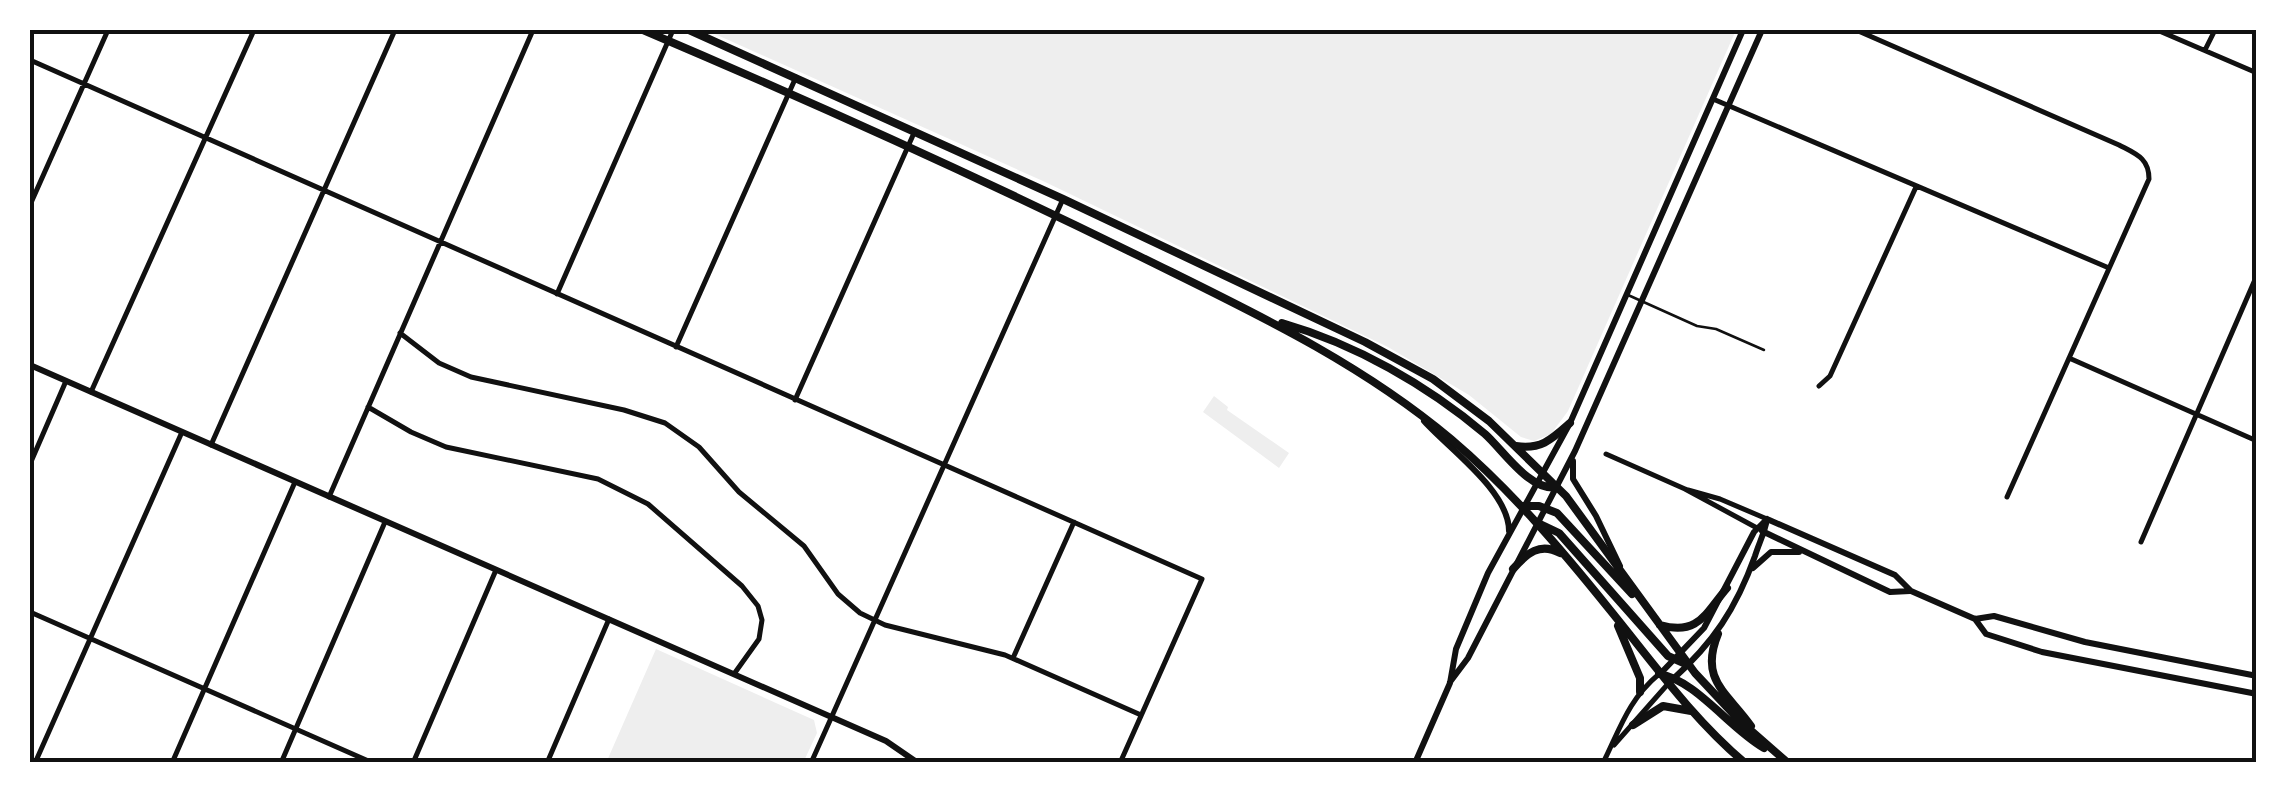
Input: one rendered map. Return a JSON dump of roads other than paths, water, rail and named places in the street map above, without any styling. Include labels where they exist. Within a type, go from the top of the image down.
[{"type":"main road","points":[[643,30],[1056,215],[1328,351],[1413,408],[1478,462],[1538,523],[1659,674],[1744,736],[1778,755]]},
{"type":"main road","points":[[690,30],[1063,198],[1401,360],[1471,406],[1578,510],[1660,625],[1678,658]]},
{"type":"main road","points":[[1268,318],[1324,337],[1436,397],[1484,434],[1536,483],[1556,487]]},
{"type":"main road","points":[[1516,446],[1542,445],[1570,422]]},
{"type":"main road","points":[[1523,506],[1546,508],[1559,516],[1643,603]]},
{"type":"main road","points":[[1538,523],[1557,531],[1665,654],[1688,665],[1759,739],[1788,763]]},
{"type":"main road","points":[[1514,568],[1540,548],[1550,548],[1566,557]]},
{"type":"main road","points":[[1660,625],[1683,630],[1692,626],[1727,588]]},
{"type":"main road","points":[[1612,612],[1640,678],[1640,692]]},
{"type":"main road","points":[[1718,634],[1711,658],[1713,677],[1759,739]]},
{"type":"main road","points":[[1671,681],[1692,712],[1745,763]]},
{"type":"main road","points":[[1632,725],[1663,706],[1692,712]]},
{"type":"street","points":[[30,205],[108,30]]},
{"type":"street","points":[[91,392],[254,30]]},
{"type":"street","points":[[211,445],[395,30]]},
{"type":"street","points":[[328,496],[532,30]]},
{"type":"street","points":[[557,294],[673,30]]},
{"type":"street","points":[[1450,683],[1456,648],[1508,535],[1570,422],[1743,30]]},
{"type":"street","points":[[1415,763],[1450,683],[1468,658],[1576,452],[1762,30]]},
{"type":"street","points":[[1856,30],[2142,157],[2148,164],[2149,180],[2007,496]]},
{"type":"street","points":[[2158,30],[2257,74]]},
{"type":"street","points":[[2205,50],[2214,30]]},
{"type":"street","points":[[30,60],[1202,579],[1120,763]]},
{"type":"street","points":[[676,347],[796,76]]},
{"type":"street","points":[[1713,99],[2110,268]]},
{"type":"street","points":[[795,400],[916,130]]},
{"type":"street","points":[[1819,386],[1830,376],[1916,187]]},
{"type":"street","points":[[811,763],[1063,198]]},
{"type":"street","points":[[2141,542],[2257,275]]},
{"type":"street","points":[[400,332],[439,363],[470,378],[624,410],[665,423],[698,447],[738,492],[790,534],[848,603],[875,622],[1013,658],[1141,715]]},
{"type":"street","points":[[2069,358],[2257,442]]},
{"type":"street","points":[[30,365],[886,741],[918,763]]},
{"type":"street","points":[[30,464],[66,381]]},
{"type":"street","points":[[368,407],[446,447],[598,479],[648,504],[742,586],[760,608],[759,639],[734,675]]},
{"type":"street","points":[[1413,408],[1491,489],[1507,514],[1508,535]]},
{"type":"street","points":[[35,763],[182,432]]},
{"type":"street","points":[[1576,452],[1573,479],[1596,516],[1624,577]]},
{"type":"street","points":[[1606,454],[1686,489],[1803,553],[1890,592],[1912,591]]},
{"type":"street","points":[[172,763],[296,482]]},
{"type":"street","points":[[1686,489],[1720,498],[1896,575],[1912,591],[1975,619],[1986,634],[2042,652],[2257,694]]},
{"type":"street","points":[[1603,763],[1618,726],[1640,692],[1704,628],[1766,518]]},
{"type":"street","points":[[281,763],[386,522]]},
{"type":"street","points":[[1013,658],[1074,522]]},
{"type":"street","points":[[1612,746],[1718,634],[1750,573],[1760,530]]},
{"type":"street","points":[[1750,573],[1771,552],[1803,553]]},
{"type":"street","points":[[413,763],[496,570]]},
{"type":"street","points":[[30,612],[373,763]]},
{"type":"street","points":[[1975,619],[1994,616],[2084,642],[2257,676]]},
{"type":"street","points":[[547,763],[609,619]]},
{"type":"lane","points":[[1626,294],[1764,350]]}]
